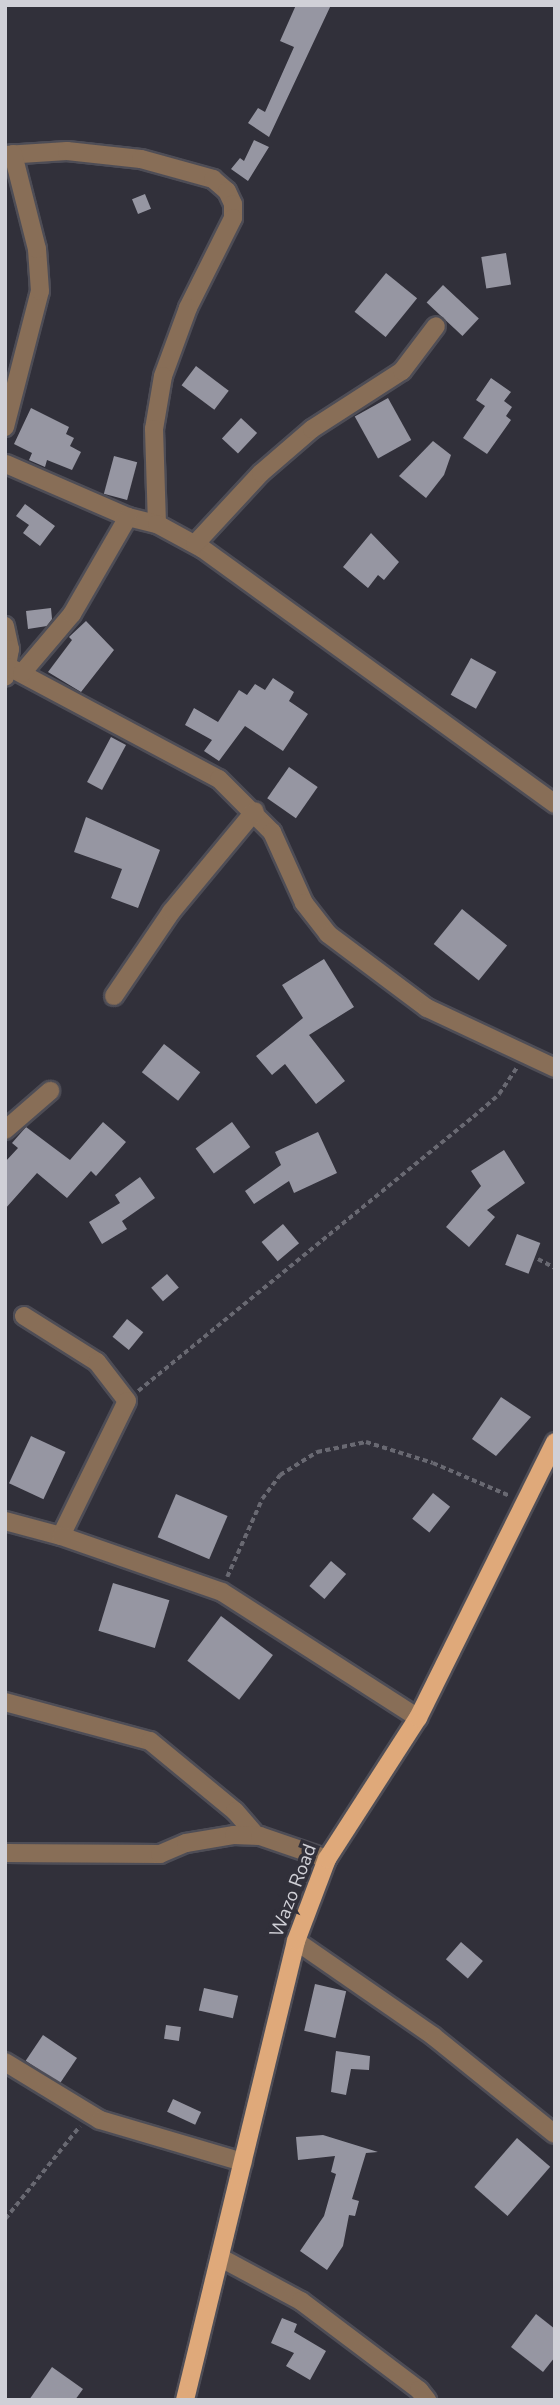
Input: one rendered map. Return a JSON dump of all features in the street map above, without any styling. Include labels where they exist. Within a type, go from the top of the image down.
[{"type":"main road","name":"Wazo Road","points":[[185,2400],[296,1941],[327,1859],[418,1718],[555,1442]]},
{"type":"street","points":[[5,427],[40,290],[37,248],[9,154],[67,151],[141,159],[213,179],[227,191],[233,204],[233,218],[188,308],[163,376],[154,429],[158,524]]},
{"type":"street","points":[[195,544],[261,473],[312,429],[402,371],[436,326]]},
{"type":"street","points":[[5,456],[6,465],[128,517],[158,524],[195,544],[295,612],[373,675],[555,804]]},
{"type":"street","points":[[12,672],[72,614],[128,517]]},
{"type":"street","points":[[5,626],[12,672]]},
{"type":"street","points":[[12,672],[196,764],[256,811],[272,832],[304,903],[328,934],[427,1008],[524,1057],[555,1068]]},
{"type":"street","points":[[114,996],[171,912],[256,811]]},
{"type":"street","points":[[5,1130],[50,1091]]},
{"type":"street","points":[[24,1316],[97,1362],[127,1401],[61,1536]]},
{"type":"street","points":[[5,1521],[61,1536],[222,1592],[418,1718]]},
{"type":"street","points":[[5,1702],[150,1741],[235,1811],[256,1835]]},
{"type":"street","points":[[5,1853],[160,1854],[215,1835],[256,1835],[327,1859]]},
{"type":"street","points":[[296,1941],[433,2036],[555,2134]]},
{"type":"street","points":[[5,2062],[92,2115],[243,2162]]},
{"type":"street","points":[[221,2258],[300,2301],[419,2389],[426,2400]]},
{"type":"path","points":[[127,1401],[482,1109],[499,1094],[524,1057]]},
{"type":"path","points":[[538,1259],[555,1268]]},
{"type":"path","points":[[222,1592],[262,1499],[280,1475],[317,1452],[366,1442],[433,1463],[525,1502]]},
{"type":"path","points":[[5,2219],[60,2146],[92,2115]]},
{"type":"building","points":[[296,5],[331,5],[269,137],[248,123],[258,108],[265,112],[294,47],[280,41]]},
{"type":"building","points":[[254,140],[269,147],[248,181],[231,169],[240,158],[244,161]]},
{"type":"building","points":[[145,194],[151,209],[138,214],[132,199]]},
{"type":"building","points":[[506,253],[511,285],[486,289],[481,257]]},
{"type":"building","points":[[386,273],[417,298],[386,337],[355,312]]},
{"type":"building","points":[[443,285],[479,318],[462,336],[427,303]]},
{"type":"building","points":[[196,366],[229,391],[214,410],[182,385]]},
{"type":"building","points":[[491,378],[511,392],[504,401],[512,407],[506,416],[511,420],[487,454],[463,438],[485,406],[476,400]]},
{"type":"building","points":[[388,398],[411,440],[378,458],[355,416]]},
{"type":"building","points":[[31,408],[69,427],[66,434],[74,438],[70,446],[81,452],[72,470],[47,460],[45,467],[29,460],[32,453],[14,444]]},
{"type":"building","points":[[241,418],[257,433],[238,453],[222,438]]},
{"type":"building","points":[[433,441],[451,455],[444,475],[426,498],[399,476]]},
{"type":"building","points":[[114,456],[137,462],[127,500],[104,494]]},
{"type":"building","points":[[25,504],[55,526],[40,546],[23,533],[29,525],[16,516]]},
{"type":"building","points":[[371,533],[399,562],[384,580],[378,575],[368,588],[343,567]]},
{"type":"building","points":[[51,608],[52,619],[47,626],[28,629],[26,611]]},
{"type":"building","points":[[86,621],[114,650],[81,692],[48,672],[72,640],[69,637]]},
{"type":"building","points":[[471,658],[496,672],[476,709],[451,695]]},
{"type":"building","points":[[273,678],[294,692],[289,701],[308,714],[283,751],[245,726],[219,761],[204,751],[212,740],[185,725],[194,708],[218,722],[239,690],[247,695],[255,684],[265,690]]},
{"type":"building","points":[[111,737],[126,745],[102,790],[87,782]]},
{"type":"building","points":[[289,767],[318,787],[296,818],[267,798]]},
{"type":"building","points":[[86,817],[160,850],[138,908],[111,898],[122,869],[74,852]]},
{"type":"building","points":[[462,909],[507,946],[479,980],[434,944]]},
{"type":"building","points":[[324,959],[354,1007],[309,1035],[345,1081],[316,1104],[285,1064],[272,1075],[256,1056],[303,1018],[282,985]]},
{"type":"building","points":[[164,1044],[200,1072],[178,1101],[142,1072]]},
{"type":"building","points":[[103,1122],[126,1142],[96,1176],[91,1171],[67,1198],[37,1173],[5,1209],[5,1162],[18,1148],[12,1143],[26,1127],[70,1160]]},
{"type":"building","points":[[232,1122],[250,1147],[214,1174],[196,1148]]},
{"type":"building","points":[[318,1132],[337,1173],[294,1193],[289,1181],[254,1204],[245,1191],[281,1165],[275,1152]]},
{"type":"building","points":[[504,1150],[525,1183],[487,1210],[495,1217],[469,1247],[446,1227],[481,1186],[471,1171]]},
{"type":"building","points":[[140,1177],[155,1198],[122,1221],[127,1229],[102,1244],[89,1222],[120,1203],[115,1195]]},
{"type":"building","points":[[283,1224],[299,1243],[278,1261],[262,1242]]},
{"type":"building","points":[[517,1234],[540,1243],[529,1274],[505,1265]]},
{"type":"building","points":[[167,1274],[179,1288],[163,1301],[151,1288]]},
{"type":"building","points":[[127,1319],[143,1332],[129,1350],[113,1337]]},
{"type":"building","points":[[501,1397],[531,1417],[496,1456],[472,1439]]},
{"type":"building","points":[[31,1436],[65,1452],[43,1499],[9,1483]]},
{"type":"building","points":[[433,1493],[450,1507],[429,1532],[412,1519]]},
{"type":"building","points":[[176,1494],[228,1516],[209,1559],[158,1537]]},
{"type":"building","points":[[331,1561],[346,1574],[324,1599],[309,1586]]},
{"type":"building","points":[[113,1583],[169,1600],[155,1648],[98,1631]]},
{"type":"building","points":[[221,1616],[273,1655],[239,1700],[187,1661]]},
{"type":"building","points":[[461,1942],[483,1961],[468,1978],[446,1959]]},
{"type":"building","points":[[315,1984],[346,1991],[335,2038],[304,2031]]},
{"type":"building","points":[[204,1988],[238,1996],[233,2018],[199,2010]]},
{"type":"building","points":[[166,2025],[181,2027],[179,2041],[164,2039]]},
{"type":"building","points":[[43,2035],[77,2058],[60,2084],[26,2061]]},
{"type":"building","points":[[336,2051],[370,2056],[369,2070],[351,2069],[346,2095],[331,2092]]},
{"type":"building","points":[[173,2099],[201,2112],[195,2125],[167,2112]]},
{"type":"building","points":[[323,2135],[378,2152],[366,2153],[352,2199],[359,2201],[355,2216],[349,2215],[343,2246],[327,2270],[300,2251],[324,2216],[336,2174],[331,2172],[335,2156],[298,2160],[296,2137]]},
{"type":"building","points":[[517,2138],[550,2167],[508,2216],[474,2187]]},
{"type":"building","points":[[536,2314],[555,2329],[555,2357],[543,2372],[511,2347]]},
{"type":"building","points":[[282,2318],[297,2324],[294,2332],[326,2351],[310,2380],[286,2366],[294,2353],[271,2343]]},
{"type":"building","points":[[52,2367],[83,2389],[75,2400],[29,2400]]}]
